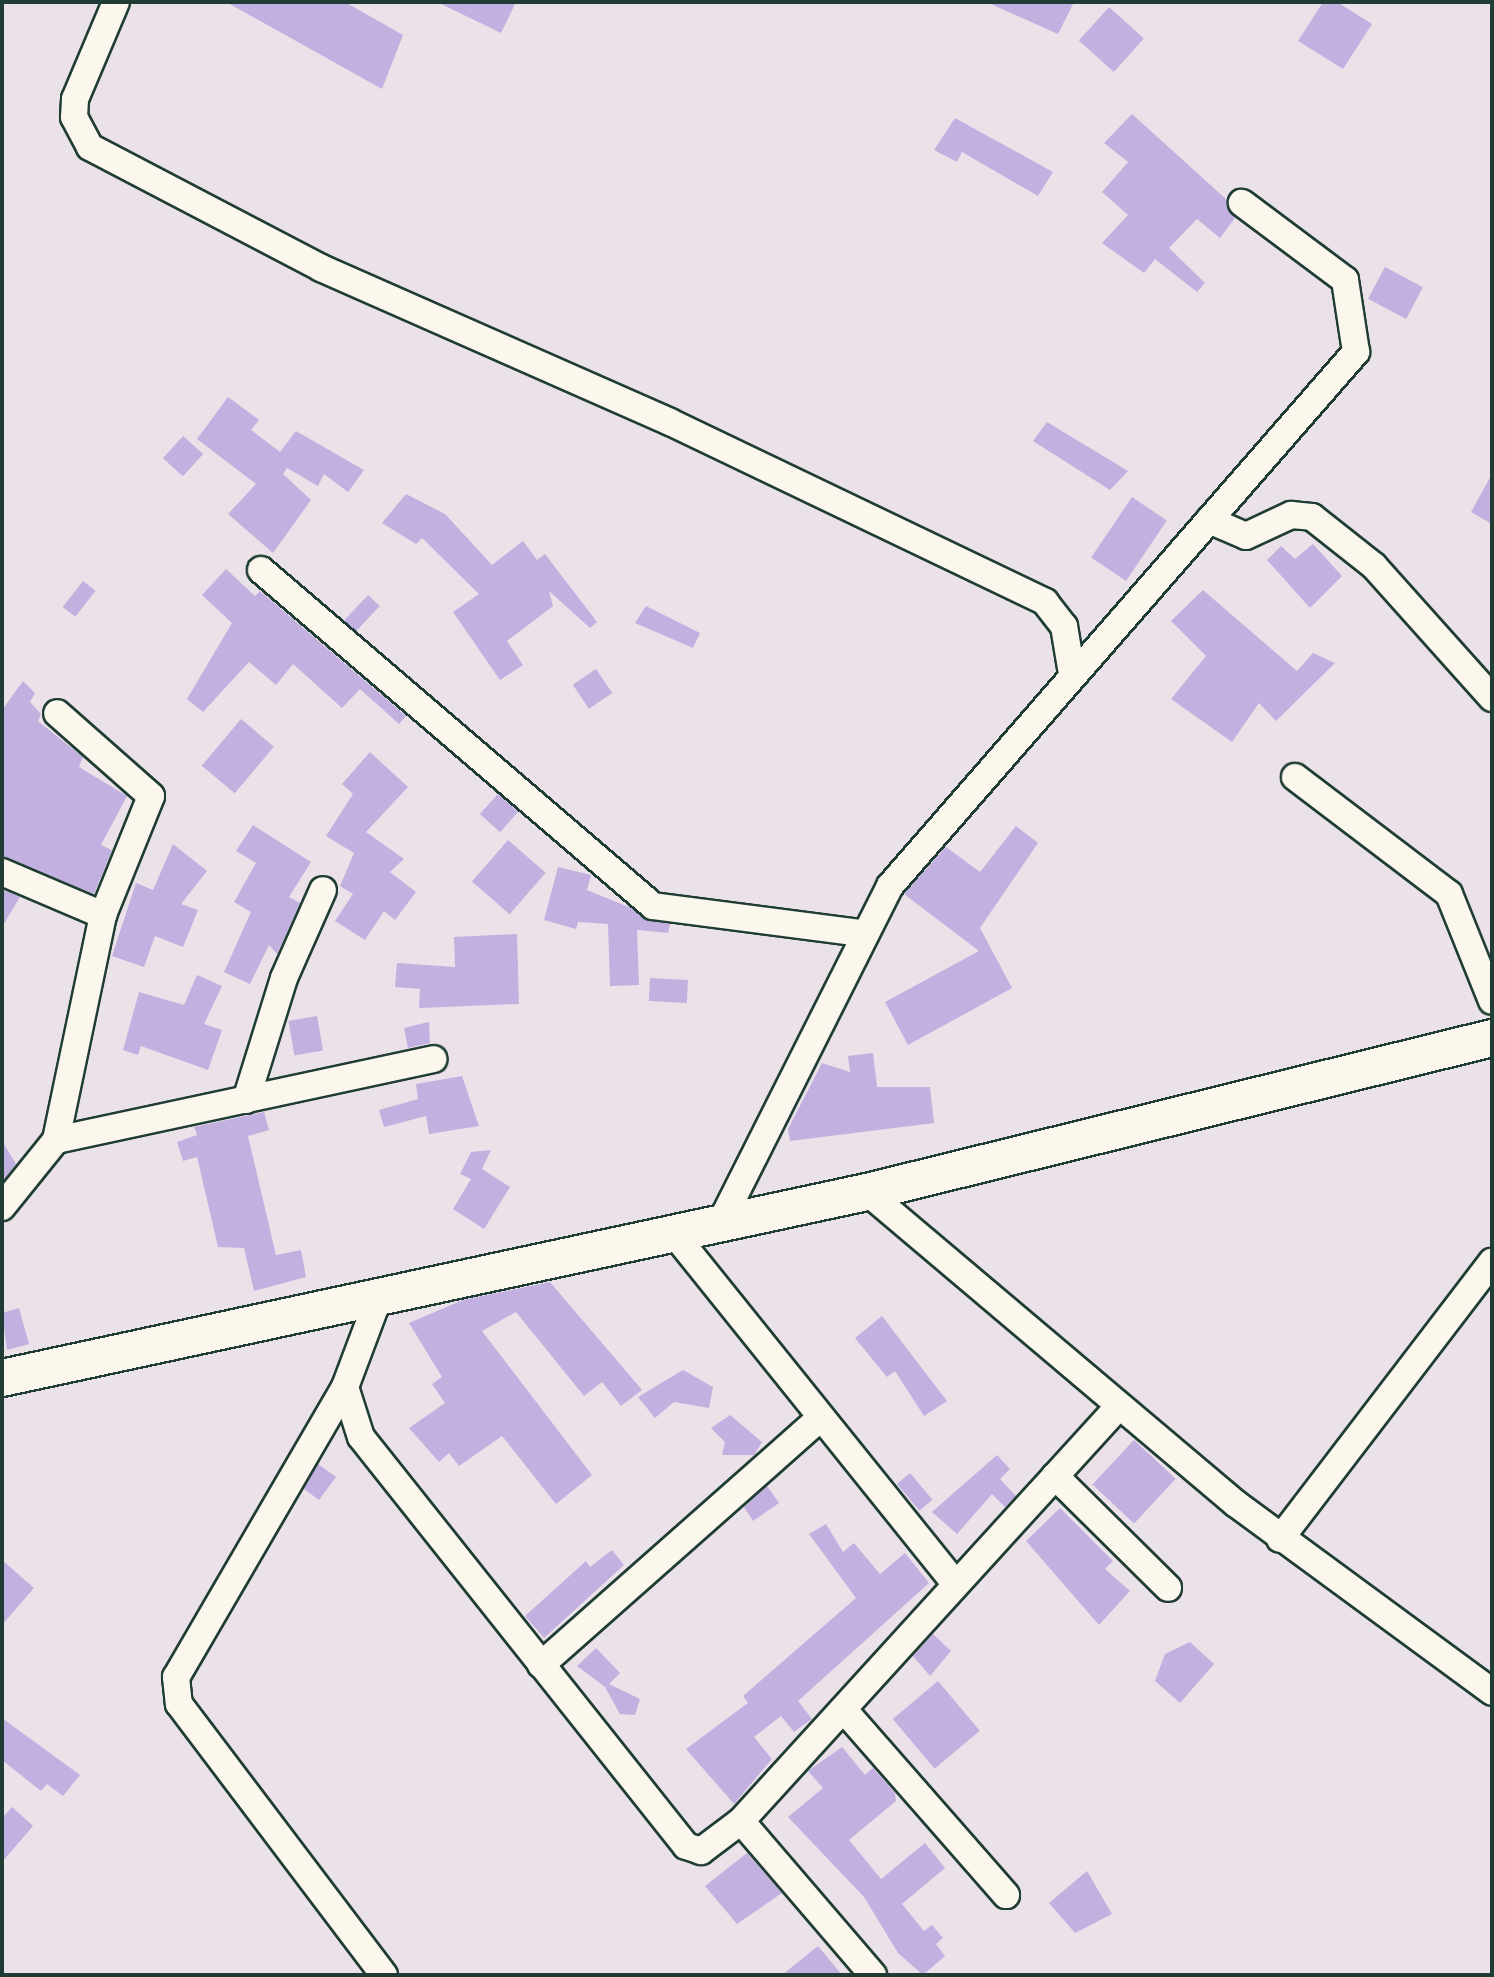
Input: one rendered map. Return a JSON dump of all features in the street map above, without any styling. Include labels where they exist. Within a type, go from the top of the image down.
[{"type":"street","points":[[116,2],[75,99],[74,117],[90,147],[312,264],[670,422],[1045,602],[1064,626],[1072,674]]},
{"type":"street","points":[[721,1222],[860,933],[930,832],[1356,352],[1345,280],[1242,203]]},
{"type":"street","points":[[1209,520],[1246,536],[1291,515],[1312,517],[1374,566],[1492,698]]},
{"type":"street","points":[[261,570],[653,906],[860,933]]},
{"type":"street","points":[[2,1207],[56,1140],[103,915],[151,796],[57,713]]},
{"type":"street","points":[[1295,777],[1449,894],[1492,1001]]},
{"type":"street","points":[[2,872],[103,915]]},
{"type":"street","points":[[246,1100],[275,1002],[323,890]]},
{"type":"street","points":[[2,1378],[380,1294],[675,1235],[721,1222],[867,1192],[1492,1038]]},
{"type":"street","points":[[56,1140],[433,1059]]},
{"type":"street","points":[[867,1192],[1280,1539],[1492,1692]]},
{"type":"street","points":[[675,1235],[818,1420],[955,1583]]},
{"type":"street","points":[[1280,1539],[1492,1262]]},
{"type":"street","points":[[380,1294],[345,1387],[176,1677],[179,1704],[384,1975]]},
{"type":"street","points":[[345,1387],[361,1437],[686,1846],[714,1847],[844,1710],[955,1583],[1119,1406]]},
{"type":"street","points":[[541,1665],[818,1420]]},
{"type":"street","points":[[1055,1476],[1168,1588]]},
{"type":"street","points":[[844,1710],[1006,1895]]},
{"type":"street","points":[[741,1821],[873,1975]]},
{"type":"building","points":[[226,2],[345,2],[403,35],[382,89]]},
{"type":"building","points":[[437,2],[516,2],[501,33]]},
{"type":"building","points":[[986,2],[1074,2],[1058,34]]},
{"type":"building","points":[[1323,2],[1337,2],[1372,24],[1343,69],[1298,41]]},
{"type":"building","points":[[1109,7],[1144,38],[1114,72],[1079,40]]},
{"type":"building","points":[[1132,114],[1227,200],[1235,218],[1220,238],[1197,219],[1169,248],[1205,283],[1197,292],[1155,259],[1144,273],[1102,243],[1128,215],[1102,192],[1128,162],[1104,143]]},
{"type":"building","points":[[955,118],[1053,172],[1038,196],[962,152],[957,162],[934,150]]},
{"type":"building","points":[[1385,267],[1423,287],[1406,319],[1368,299]]},
{"type":"building","points":[[228,397],[259,420],[251,430],[280,452],[296,431],[364,470],[348,492],[324,474],[318,486],[287,468],[283,474],[311,500],[273,553],[228,514],[256,484],[197,439]]},
{"type":"building","points":[[1047,422],[1128,471],[1110,490],[1033,441]]},
{"type":"building","points":[[183,436],[203,454],[183,476],[163,458]]},
{"type":"building","points":[[1492,474],[1492,524],[1471,512]]},
{"type":"building","points":[[406,494],[445,514],[492,565],[523,541],[537,560],[545,554],[597,622],[590,628],[549,591],[553,606],[507,641],[523,665],[500,680],[453,612],[479,594],[422,538],[416,544],[382,523]]},
{"type":"building","points":[[1132,497],[1167,520],[1126,581],[1091,558]]},
{"type":"building","points":[[1313,544],[1342,576],[1310,608],[1267,560],[1281,546],[1295,559]]},
{"type":"building","points":[[226,569],[255,596],[260,591],[406,716],[399,724],[360,689],[342,708],[293,664],[276,685],[249,662],[203,712],[187,699],[232,623],[202,595]]},
{"type":"building","points":[[83,581],[96,591],[75,617],[63,607]]},
{"type":"building","points":[[1203,590],[1297,671],[1313,653],[1335,663],[1276,721],[1259,703],[1232,742],[1171,699],[1206,656],[1171,621]]},
{"type":"building","points":[[368,595],[380,606],[356,632],[344,621]]},
{"type":"building","points":[[646,606],[700,633],[693,648],[635,623]]},
{"type":"building","points":[[596,669],[612,693],[589,709],[573,685]]},
{"type":"building","points":[[23,681],[35,693],[30,702],[41,714],[38,721],[83,757],[79,767],[127,796],[101,845],[112,850],[94,894],[2,856],[2,710]]},
{"type":"building","points":[[241,719],[274,747],[235,793],[202,766]]},
{"type":"building","points":[[370,752],[408,787],[366,832],[404,859],[390,872],[416,892],[395,920],[384,911],[365,940],[335,921],[353,894],[340,886],[354,853],[326,836],[353,794],[342,784]]},
{"type":"building","points":[[498,794],[518,812],[500,832],[480,814]]},
{"type":"building","points":[[253,825],[311,862],[289,897],[300,903],[277,954],[269,945],[250,984],[224,972],[251,912],[234,902],[256,863],[236,851]]},
{"type":"building","points":[[1016,826],[1038,843],[980,928],[1012,988],[908,1045],[885,1002],[979,951],[904,894],[946,847],[980,872]]},
{"type":"building","points":[[508,840],[546,873],[510,914],[472,882]]},
{"type":"building","points":[[173,844],[207,871],[181,904],[198,910],[183,947],[155,936],[144,967],[112,956],[136,883],[153,890]]},
{"type":"building","points":[[558,867],[591,875],[587,890],[670,924],[668,933],[637,930],[639,985],[610,986],[608,924],[578,922],[576,929],[544,920]]},
{"type":"building","points":[[2,889],[20,897],[2,927]]},
{"type":"building","points":[[517,934],[519,1004],[419,1008],[420,989],[395,987],[397,963],[455,967],[454,937]]},
{"type":"building","points":[[197,975],[222,986],[204,1024],[222,1030],[208,1070],[141,1046],[138,1055],[123,1050],[139,992],[184,1005]]},
{"type":"building","points":[[650,978],[688,980],[687,1003],[649,1001]]},
{"type":"building","points":[[317,1016],[323,1050],[295,1056],[288,1021]]},
{"type":"building","points":[[429,1022],[430,1043],[408,1048],[404,1028]]},
{"type":"building","points":[[873,1053],[877,1087],[930,1087],[934,1123],[790,1141],[788,1129],[822,1063],[850,1072],[848,1056]]},
{"type":"building","points":[[462,1076],[479,1126],[429,1134],[426,1116],[384,1127],[379,1110],[418,1099],[416,1084]]},
{"type":"building","points":[[264,1112],[269,1130],[248,1136],[276,1255],[301,1250],[306,1277],[254,1291],[244,1248],[218,1247],[197,1157],[183,1161],[177,1142],[197,1135],[194,1127]]},
{"type":"building","points":[[2,1141],[16,1164],[2,1182]]},
{"type":"building","points":[[491,1150],[482,1169],[510,1187],[484,1229],[453,1209],[471,1179],[460,1174],[471,1152]]},
{"type":"building","points":[[550,1282],[642,1390],[621,1406],[602,1382],[584,1396],[516,1312],[482,1331],[592,1475],[556,1504],[502,1436],[459,1466],[449,1453],[439,1462],[409,1428],[445,1403],[432,1384],[442,1377],[409,1323],[463,1300]]},
{"type":"building","points":[[19,1308],[29,1344],[7,1350],[2,1313]]},
{"type":"building","points":[[882,1316],[947,1401],[924,1416],[895,1371],[887,1377],[855,1338]]},
{"type":"building","points":[[683,1370],[713,1387],[709,1408],[674,1402],[655,1418],[638,1397]]},
{"type":"building","points":[[730,1415],[762,1442],[754,1455],[722,1455],[725,1442],[711,1428]]},
{"type":"building","points":[[1134,1440],[1176,1479],[1134,1523],[1092,1485]]},
{"type":"building","points":[[997,1455],[1010,1469],[1000,1479],[1016,1496],[1005,1507],[992,1494],[957,1534],[932,1512]]},
{"type":"building","points":[[318,1464],[336,1477],[319,1500],[304,1489]]},
{"type":"building","points":[[910,1473],[932,1500],[919,1511],[897,1484]]},
{"type":"building","points":[[767,1486],[779,1503],[753,1521],[744,1507]]},
{"type":"building","points":[[1060,1508],[1113,1561],[1105,1569],[1130,1591],[1099,1625],[1026,1541]]},
{"type":"building","points":[[826,1524],[843,1552],[854,1543],[880,1574],[905,1553],[929,1583],[798,1701],[812,1719],[794,1732],[781,1716],[754,1737],[772,1759],[734,1804],[686,1749],[748,1703],[743,1696],[856,1598],[809,1534]]},
{"type":"building","points":[[612,1550],[624,1565],[544,1638],[525,1616],[586,1561],[590,1567]]},
{"type":"building","points":[[2,1560],[34,1588],[2,1625]]},
{"type":"building","points":[[933,1634],[951,1651],[930,1676],[913,1656]]},
{"type":"building","points":[[1190,1642],[1214,1664],[1180,1703],[1155,1681],[1165,1654]]},
{"type":"building","points":[[596,1648],[620,1673],[609,1684],[640,1699],[635,1715],[620,1714],[605,1687],[577,1666]]},
{"type":"building","points":[[938,1681],[980,1731],[935,1769],[893,1719]]},
{"type":"building","points":[[2,1718],[80,1775],[63,1796],[47,1784],[41,1791],[2,1760]]},
{"type":"building","points":[[842,1747],[865,1775],[873,1768],[895,1793],[896,1801],[849,1840],[881,1879],[925,1843],[945,1868],[902,1904],[924,1931],[932,1925],[943,1938],[936,1944],[945,1956],[923,1975],[898,1953],[864,1897],[788,1817],[823,1788],[808,1771]]},
{"type":"building","points":[[12,1807],[33,1826],[2,1862],[2,1818]]},
{"type":"building","points":[[747,1853],[782,1893],[737,1924],[705,1886]]},
{"type":"building","points":[[1087,1871],[1112,1914],[1075,1933],[1049,1903]]},
{"type":"building","points":[[818,1946],[842,1975],[782,1975]]}]
